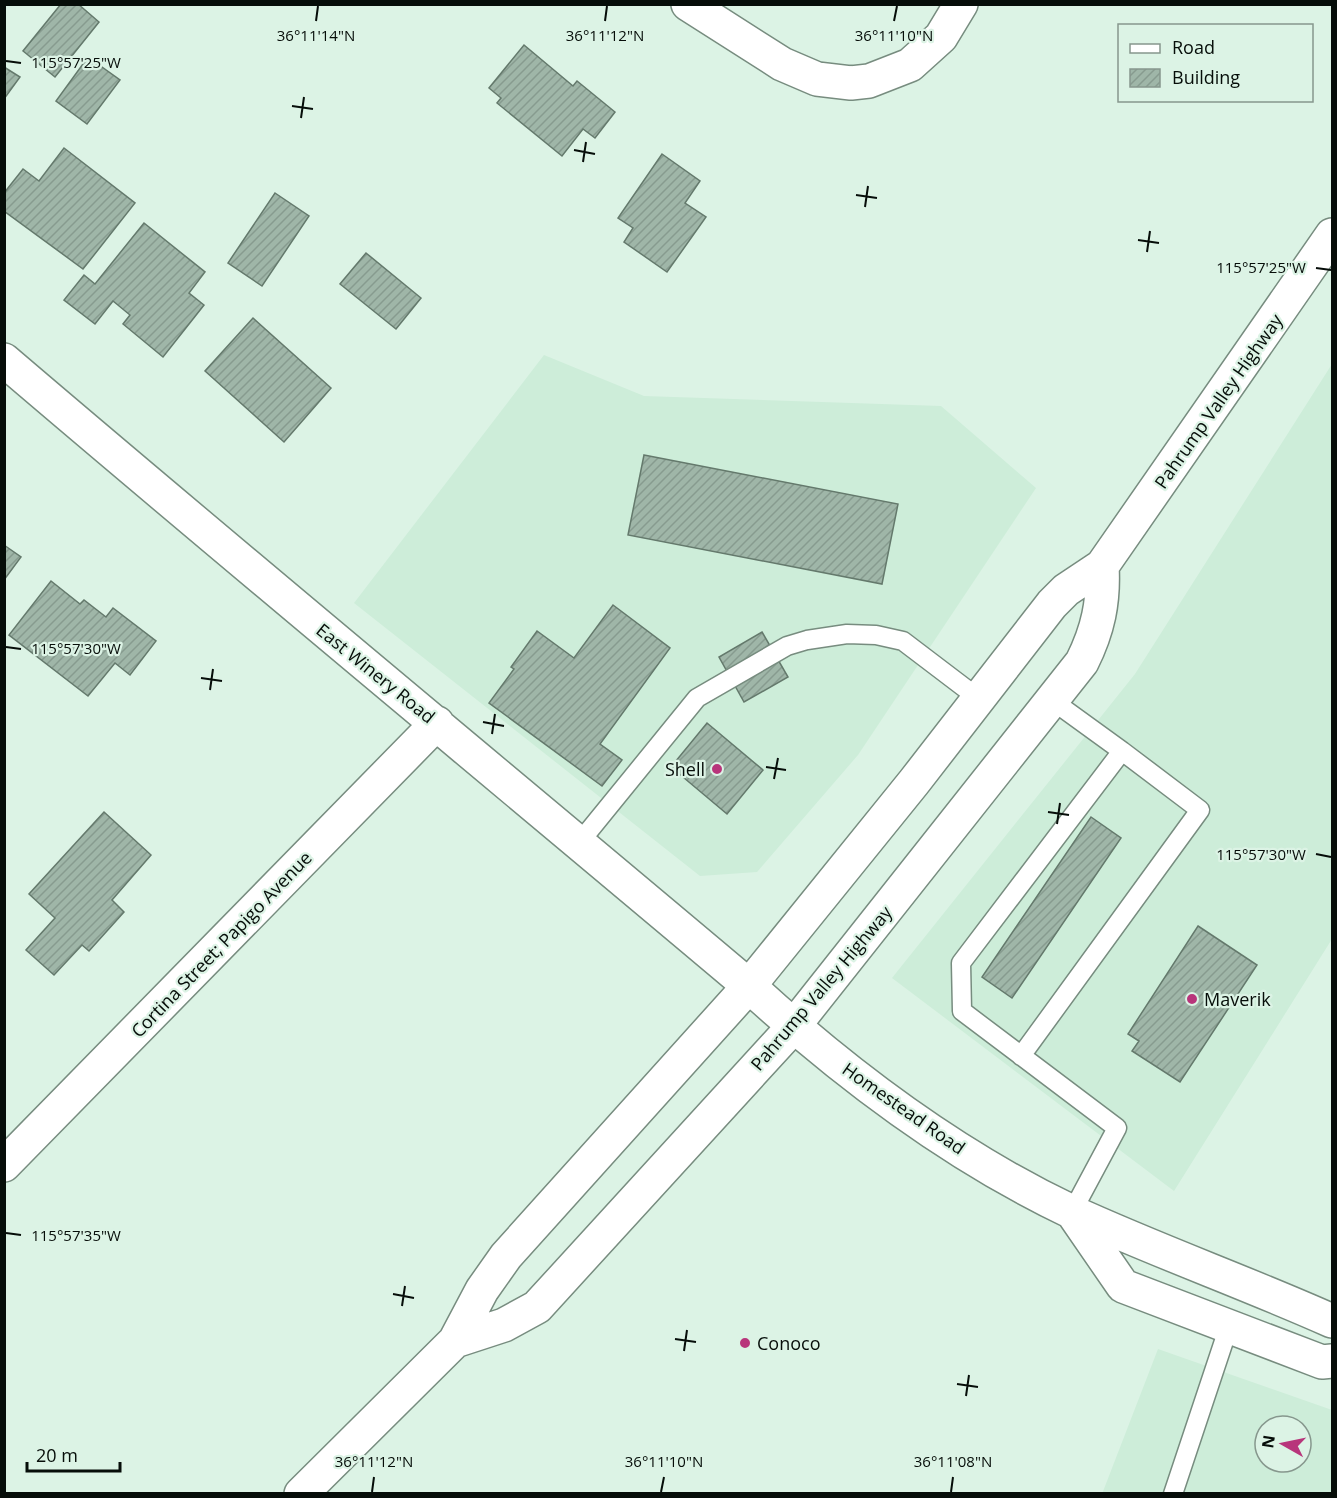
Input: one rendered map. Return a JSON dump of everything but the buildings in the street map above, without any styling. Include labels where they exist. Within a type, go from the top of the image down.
[{"type":"main road","points":[[688,4],[783,64],[817,79],[851,83],[869,81],[910,65],[941,37],[961,4]]},
{"type":"main road","name":"Pahrump Valley Highway","points":[[301,1494],[455,1341],[482,1290],[506,1256],[749,986],[1052,604],[1066,590],[1102,566],[1332,235]]},
{"type":"main road","name":"East Winery Road","points":[[4,360],[271,588],[437,723],[749,986]]},
{"type":"main road","name":"Pahrump Valley Highway","points":[[455,1341],[504,1325],[537,1307],[793,1027],[1082,662],[1094,639],[1101,614],[1102,566]]},
{"type":"main road","name":"Cortina Street; Papigo Avenue","points":[[4,1165],[437,723]]},
{"type":"main road","name":"Homestead Road","points":[[749,986],[793,1027],[901,1110],[1002,1174],[1072,1212],[1332,1321]]},
{"type":"main road","name":"Homestead Road","points":[[1072,1212],[1123,1286],[1322,1362],[1332,1361]]},
{"type":"main road","points":[[1229,1326],[1235,1320],[1250,1315],[1321,1336],[1332,1334]]},
{"type":"lane","points":[[579,843],[697,698],[787,646],[817,638],[847,634],[876,635],[903,642],[978,698]]},
{"type":"lane","points":[[1021,1056],[1200,810],[1053,701]]},
{"type":"lane","points":[[1072,1212],[1118,1128],[962,1011],[961,963],[1122,751]]},
{"type":"lane","points":[[1173,1494],[1229,1326]]},
{"type":"shaded area","points":[[544,355],[644,396],[941,406],[1036,488],[858,755],[757,872],[700,876],[354,603]]},
{"type":"shaded area","points":[[1332,364],[1332,939],[1174,1191],[892,978],[1135,674]]},
{"type":"shaded area","points":[[1158,1349],[1332,1410],[1332,1493],[1102,1494]]},
{"type":"place","name":"Shell","points":[[717,769]]},
{"type":"place","name":"Maverik","points":[[1192,999]]},
{"type":"place","name":"Conoco","points":[[745,1343]]}]
